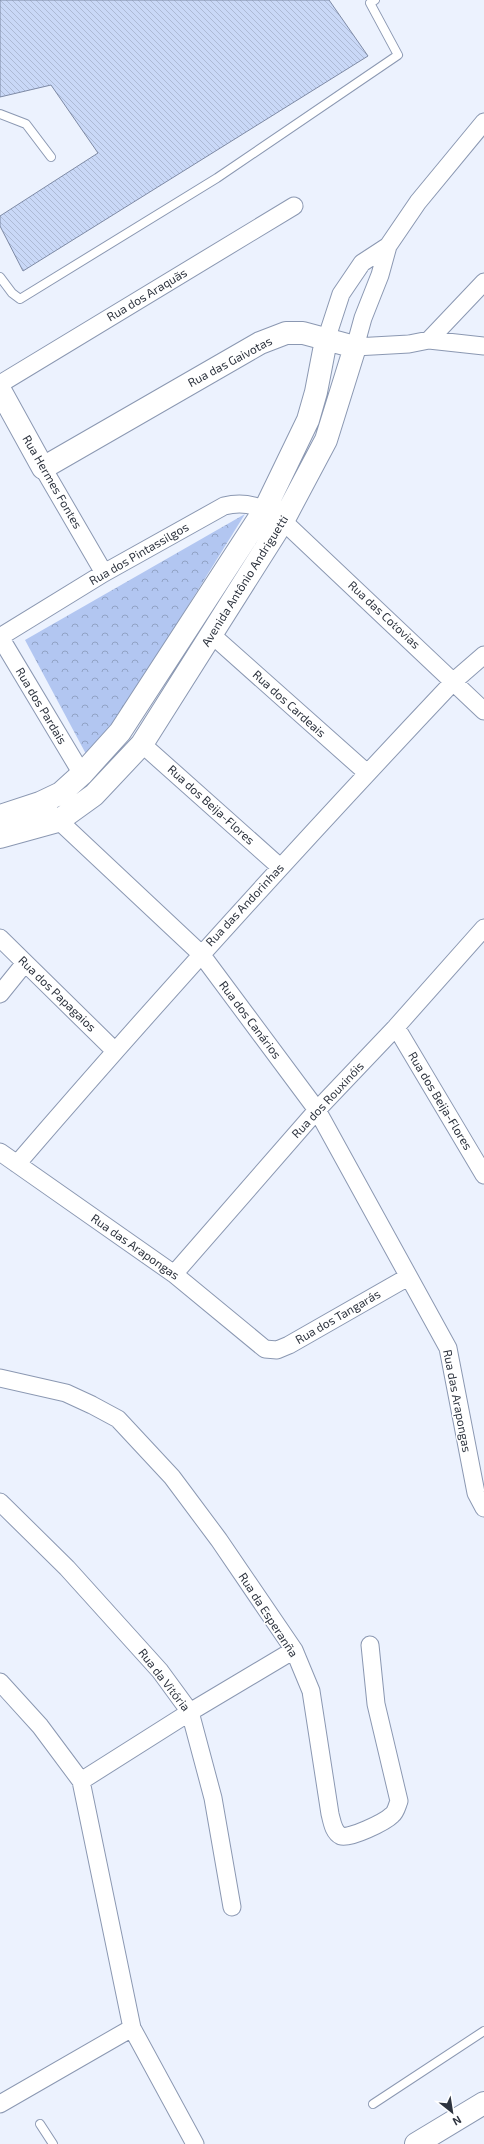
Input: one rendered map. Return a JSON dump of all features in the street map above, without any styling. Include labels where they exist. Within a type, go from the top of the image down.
[{"type":"street","name":"Avenida Antônio Andriguetti","points":[[0,837],[58,821],[94,795],[142,744],[283,521],[326,440],[363,318],[380,275],[388,246],[418,202],[484,122]]},
{"type":"street","name":"Rua dos Araquãs","points":[[0,384],[294,206]]},
{"type":"street","name":"Avenida Antônio Andriguetti","points":[[0,816],[40,803],[61,792],[82,774],[120,732],[265,508],[308,420],[316,392],[326,340],[341,294],[362,263],[388,246]]},
{"type":"street","points":[[429,340],[484,282]]},
{"type":"street","name":"Rua das Gaivotas","points":[[43,468],[260,343],[286,333],[304,332],[326,340],[355,347],[409,344],[429,340],[484,346]]},
{"type":"street","name":"Rua Hermes Fontes","points":[[0,390],[104,573]]},
{"type":"street","name":"Rua dos Pintassilgos","points":[[0,637],[104,573],[224,506],[242,503],[265,508],[283,521]]},
{"type":"street","name":"Rua das Cotovias","points":[[283,521],[454,680],[484,711]]},
{"type":"street","name":"Rua dos Cardeais","points":[[212,635],[367,773]]},
{"type":"street","name":"Rua dos Pardais","points":[[0,637],[82,774]]},
{"type":"street","name":"Rua das Andorinhas","points":[[17,1164],[115,1051],[280,867],[454,680],[484,655]]},
{"type":"street","name":"Rua dos Beija-Flores","points":[[142,744],[280,867]]},
{"type":"street","name":"Rua dos Canários","points":[[40,803],[201,954],[317,1110],[408,1277]]},
{"type":"street","name":"Rua dos Rouxinóis","points":[[174,1274],[317,1110],[396,1027],[484,928]]},
{"type":"street","name":"Rua dos Papagaios","points":[[0,938],[115,1051]]},
{"type":"street","points":[[0,994],[25,963]]},
{"type":"street","name":"Rua dos Beija-Flores","points":[[396,1027],[484,1175]]},
{"type":"street","name":"Rua das Arapongas","points":[[0,1152],[174,1274],[265,1348]]},
{"type":"street","name":"Rua das Arapongas","points":[[408,1277],[448,1348],[476,1493],[484,1508]]},
{"type":"street","name":"Rua dos Tangarás","points":[[265,1348],[277,1350],[289,1345],[408,1277]]},
{"type":"street","name":"Rua da Esperanña","points":[[0,1378],[66,1393],[118,1420],[172,1477],[219,1540],[294,1650],[311,1691],[335,1831],[341,1836],[349,1836],[381,1823],[394,1814],[399,1801],[376,1704],[370,1645]]},
{"type":"street","name":"Rua da Vitória","points":[[0,1502],[67,1568],[160,1671],[190,1712],[213,1798],[232,1907]]},
{"type":"street","points":[[81,1781],[190,1712],[294,1650]]},
{"type":"street","points":[[0,1682],[40,1726],[81,1781],[132,2028],[195,2144]]},
{"type":"street","points":[[0,2104],[132,2028]]},
{"type":"street","points":[[416,2144],[484,2103]]},
{"type":"lane","points":[[0,277],[12,293],[20,299],[217,178],[398,55],[370,3],[375,0]]},
{"type":"lane","points":[[0,114],[26,124],[51,157]]},
{"type":"lane","points":[[373,2104],[484,2031]]},
{"type":"lane","points":[[40,2124],[53,2144]]},
{"type":"green space","points":[[245,514],[106,738],[86,754],[25,640]]},
{"type":"building","points":[[0,0],[329,0],[368,56],[23,271],[0,226],[0,216],[98,153],[51,85],[0,97]]}]
